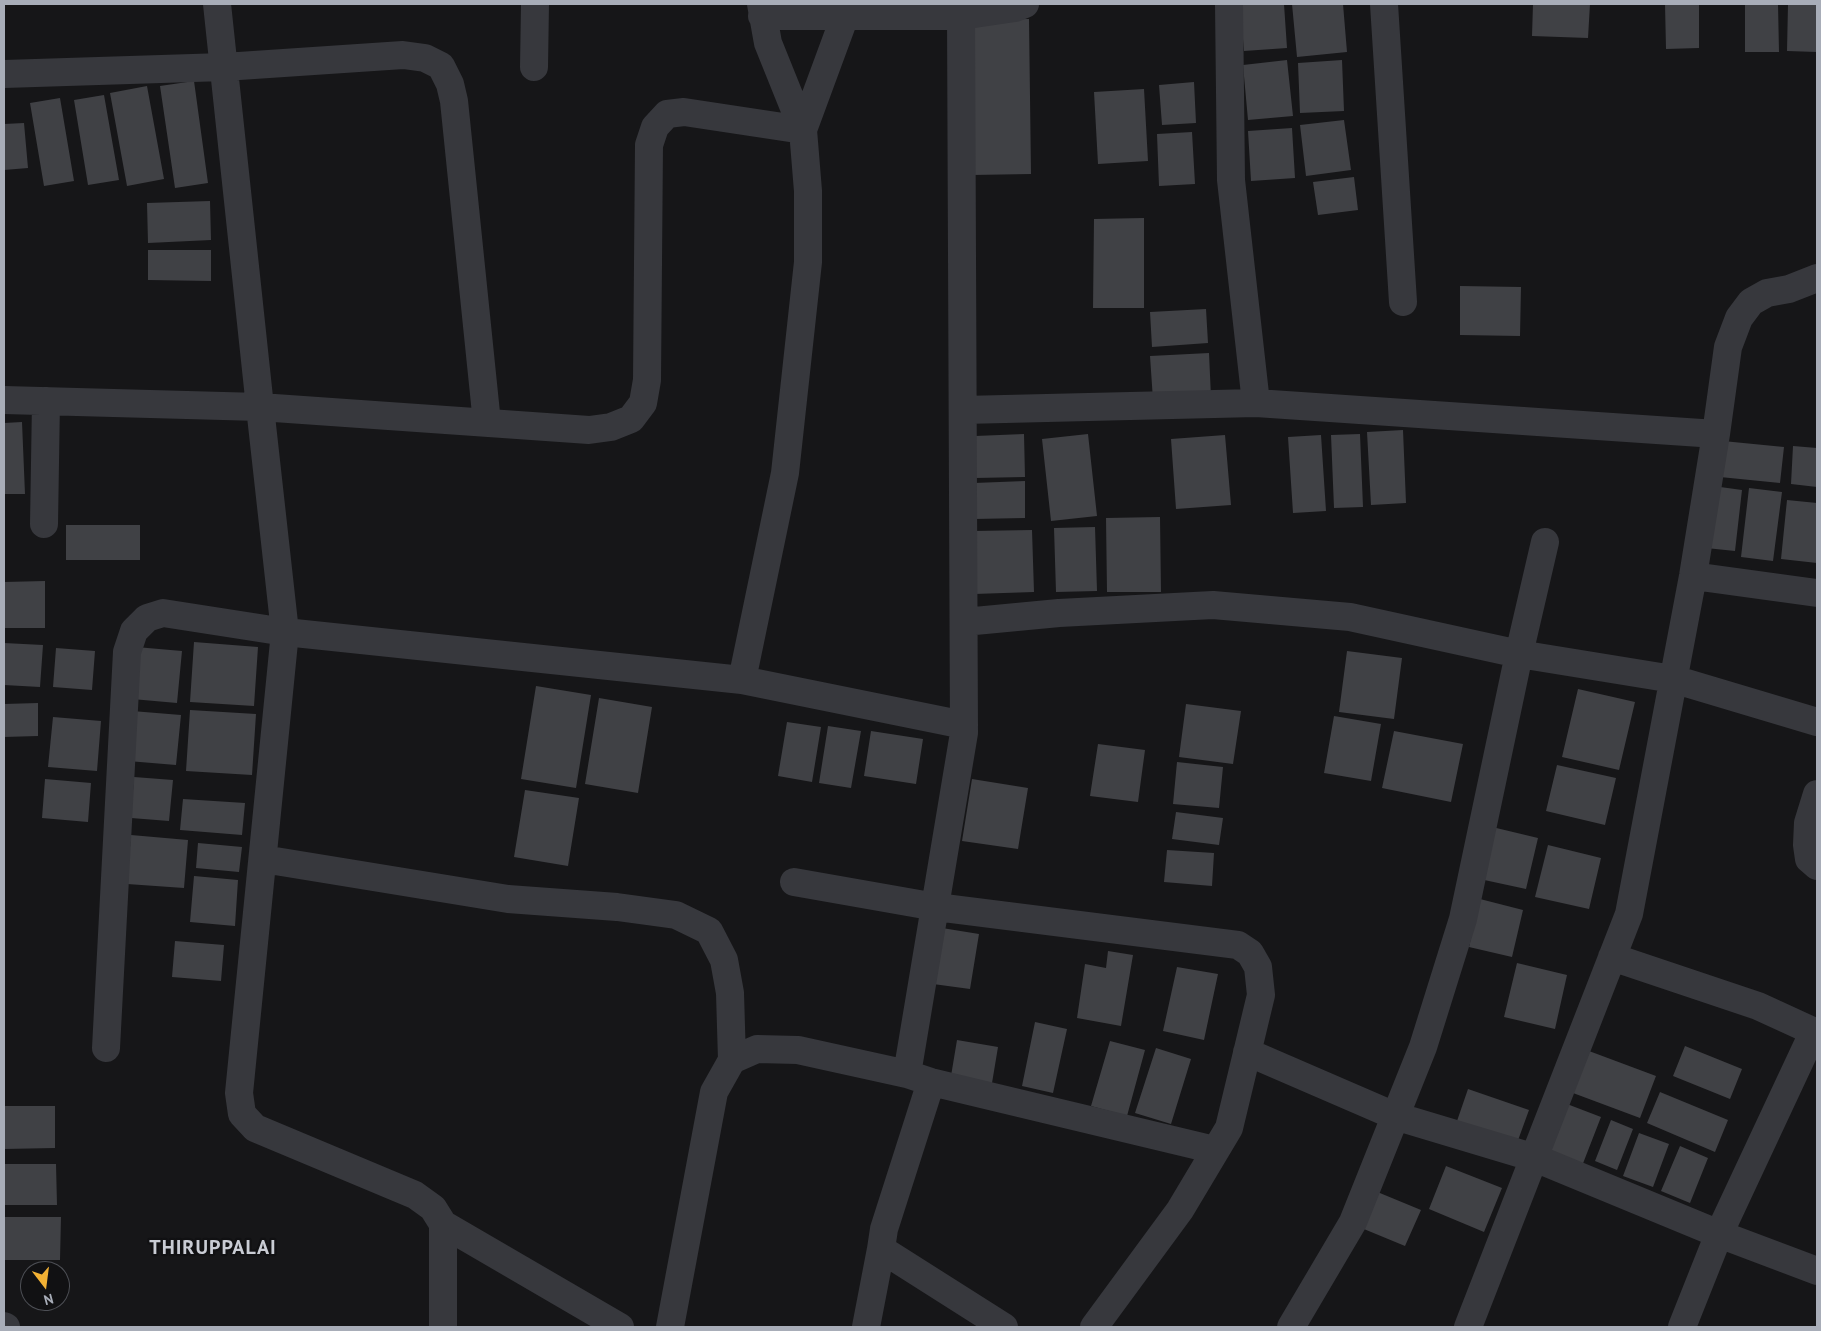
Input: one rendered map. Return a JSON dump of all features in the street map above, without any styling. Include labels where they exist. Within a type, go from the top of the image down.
[{"type":"street","points":[[217,4],[285,632],[240,1093],[242,1114],[255,1128],[415,1195],[433,1208],[443,1224],[620,1327]]},
{"type":"street","points":[[534,67],[535,4]]},
{"type":"street","points":[[742,680],[785,473],[808,262],[808,190],[803,130],[768,43],[762,10],[844,16],[961,16],[1015,8],[1025,4]]},
{"type":"street","points":[[1229,4],[1231,180],[1256,403]]},
{"type":"street","points":[[1384,4],[1403,302]]},
{"type":"street","points":[[803,130],[844,16]]},
{"type":"street","points":[[866,1327],[884,1229],[919,1078],[936,907],[964,733],[961,16]]},
{"type":"street","points":[[4,74],[224,67],[403,55],[425,58],[441,66],[450,84],[454,101],[487,422]]},
{"type":"street","points":[[4,400],[260,407],[589,430],[611,427],[631,420],[643,403],[647,380],[649,146],[655,127],[667,114],[684,112],[803,130]]},
{"type":"street","points":[[1468,1327],[1629,914],[1693,576],[1728,347],[1739,318],[1751,302],[1767,293],[1789,289],[1817,278]]},
{"type":"street","points":[[44,524],[46,401]]},
{"type":"street","points":[[963,410],[1256,403],[1716,434]]},
{"type":"street","points":[[1290,1327],[1353,1222],[1423,1047],[1463,919],[1518,654],[1545,542]]},
{"type":"street","points":[[1693,576],[1817,593]]},
{"type":"street","points":[[964,622],[1060,613],[1213,605],[1350,617],[1518,654],[1673,679],[1817,722]]},
{"type":"street","points":[[106,1048],[127,652],[134,631],[148,618],[163,614],[285,632],[742,680],[964,726]]},
{"type":"street","points":[[1817,794],[1808,823],[1807,845],[1809,859],[1817,866]]},
{"type":"street","points":[[263,859],[508,899],[617,907],[676,915],[708,931],[724,960],[730,993],[732,1060],[714,1092],[670,1327]]},
{"type":"street","points":[[794,882],[936,907],[1238,945],[1250,953],[1258,967],[1262,995],[1228,1128],[1180,1210],[1094,1327]]},
{"type":"street","points":[[1612,957],[1758,1006],[1815,1032],[1719,1234],[1682,1327]]},
{"type":"street","points":[[732,1060],[757,1050],[798,1050],[1215,1150]]},
{"type":"street","points":[[1247,1052],[1395,1116],[1535,1158],[1719,1234],[1817,1271]]},
{"type":"street","points":[[443,1224],[443,1327]]},
{"type":"street","points":[[881,1249],[1004,1327]]},
{"type":"building","points":[[1240,4],[1284,4],[1287,48],[1244,51]]},
{"type":"building","points":[[1292,4],[1343,4],[1347,52],[1297,57]]},
{"type":"building","points":[[1533,4],[1590,4],[1588,38],[1532,36]]},
{"type":"building","points":[[1665,4],[1699,4],[1699,48],[1666,49]]},
{"type":"building","points":[[1745,4],[1778,4],[1779,52],[1745,52]]},
{"type":"building","points":[[1788,4],[1817,4],[1817,52],[1787,51]]},
{"type":"building","points":[[1029,19],[1031,174],[972,175],[969,20]]},
{"type":"building","points":[[1287,60],[1293,116],[1248,120],[1243,65]]},
{"type":"building","points":[[1342,60],[1344,111],[1300,113],[1298,63]]},
{"type":"building","points":[[194,81],[208,183],[175,188],[160,86]]},
{"type":"building","points":[[1194,82],[1196,123],[1162,125],[1159,85]]},
{"type":"building","points":[[147,86],[164,179],[127,186],[110,93]]},
{"type":"building","points":[[1144,89],[1148,161],[1098,164],[1094,92]]},
{"type":"building","points":[[104,95],[119,180],[88,185],[74,100]]},
{"type":"building","points":[[60,98],[74,181],[44,186],[30,103]]},
{"type":"building","points":[[1344,120],[1351,170],[1306,176],[1300,125]]},
{"type":"building","points":[[24,123],[28,168],[4,170],[4,124]]},
{"type":"building","points":[[1292,128],[1295,178],[1251,181],[1248,131]]},
{"type":"building","points":[[1192,132],[1195,184],[1159,186],[1157,134]]},
{"type":"building","points":[[1354,177],[1358,210],[1318,215],[1313,182]]},
{"type":"building","points":[[210,201],[211,240],[148,243],[147,203]]},
{"type":"building","points":[[1144,218],[1144,308],[1093,308],[1094,219]]},
{"type":"building","points":[[148,250],[211,250],[211,281],[148,280]]},
{"type":"building","points":[[1460,286],[1521,287],[1520,336],[1460,335]]},
{"type":"building","points":[[1206,309],[1208,343],[1152,347],[1150,312]]},
{"type":"building","points":[[1209,353],[1211,397],[1153,400],[1150,356]]},
{"type":"building","points":[[22,422],[25,494],[4,494],[4,423]]},
{"type":"building","points":[[1403,430],[1406,503],[1371,505],[1367,432]]},
{"type":"building","points":[[1024,434],[1025,477],[975,478],[975,436]]},
{"type":"building","points":[[1088,434],[1097,516],[1051,521],[1042,439]]},
{"type":"building","points":[[1360,434],[1363,507],[1334,508],[1331,435]]},
{"type":"building","points":[[1225,435],[1231,505],[1176,509],[1171,439]]},
{"type":"building","points":[[1321,435],[1326,511],[1293,513],[1288,437]]},
{"type":"building","points":[[1723,441],[1784,447],[1780,483],[1720,477]]},
{"type":"building","points":[[1793,446],[1817,448],[1817,487],[1791,484]]},
{"type":"building","points":[[1025,481],[1025,518],[974,519],[974,483]]},
{"type":"building","points":[[1713,486],[1742,490],[1735,551],[1706,548]]},
{"type":"building","points":[[1749,488],[1782,492],[1773,561],[1741,557]]},
{"type":"building","points":[[1787,500],[1817,503],[1817,563],[1781,559]]},
{"type":"building","points":[[1160,517],[1161,592],[1107,592],[1106,518]]},
{"type":"building","points":[[66,525],[140,525],[140,560],[66,560]]},
{"type":"building","points":[[1095,527],[1097,591],[1056,592],[1054,528]]},
{"type":"building","points":[[1032,530],[1034,592],[974,594],[973,531]]},
{"type":"building","points":[[45,581],[45,628],[4,628],[4,582]]},
{"type":"building","points":[[194,642],[258,647],[254,706],[190,702]]},
{"type":"building","points":[[4,643],[43,645],[40,687],[4,685]]},
{"type":"building","points":[[136,647],[182,651],[177,703],[132,699]]},
{"type":"building","points":[[56,648],[95,651],[92,690],[53,687]]},
{"type":"building","points":[[1347,651],[1402,658],[1394,719],[1339,712]]},
{"type":"building","points":[[536,686],[591,695],[576,788],[521,779]]},
{"type":"building","points":[[1578,689],[1635,702],[1619,770],[1562,757]]},
{"type":"building","points":[[599,698],[652,707],[638,793],[585,784]]},
{"type":"building","points":[[38,703],[38,736],[4,737],[4,704]]},
{"type":"building","points":[[1186,704],[1241,711],[1233,764],[1179,757]]},
{"type":"building","points":[[190,710],[256,714],[252,775],[186,771]]},
{"type":"building","points":[[132,711],[181,715],[176,765],[128,761]]},
{"type":"building","points":[[1334,716],[1381,724],[1371,781],[1324,773]]},
{"type":"building","points":[[53,717],[101,721],[97,771],[48,767]]},
{"type":"building","points":[[787,722],[821,727],[812,782],[778,776]]},
{"type":"building","points":[[828,726],[861,731],[851,788],[819,783]]},
{"type":"building","points":[[871,731],[923,739],[916,784],[864,776]]},
{"type":"building","points":[[1394,731],[1463,744],[1451,802],[1382,788]]},
{"type":"building","points":[[1098,744],[1145,750],[1138,802],[1090,796]]},
{"type":"building","points":[[1177,762],[1223,767],[1219,808],[1173,804]]},
{"type":"building","points":[[1557,765],[1616,778],[1605,825],[1546,811]]},
{"type":"building","points":[[134,777],[173,780],[169,821],[131,818]]},
{"type":"building","points":[[45,779],[91,783],[88,822],[42,818]]},
{"type":"building","points":[[972,779],[1028,788],[1018,849],[962,841]]},
{"type":"building","points":[[525,790],[579,798],[568,866],[514,857]]},
{"type":"building","points":[[183,799],[245,803],[242,835],[180,830]]},
{"type":"building","points":[[1176,812],[1223,818],[1219,845],[1172,839]]},
{"type":"building","points":[[1488,826],[1538,838],[1526,889],[1475,878]]},
{"type":"building","points":[[131,835],[188,840],[184,888],[127,884]]},
{"type":"building","points":[[198,843],[242,847],[239,872],[196,868]]},
{"type":"building","points":[[1548,845],[1601,858],[1589,909],[1535,897]]},
{"type":"building","points":[[1167,850],[1214,853],[1212,886],[1164,882]]},
{"type":"building","points":[[194,876],[238,880],[235,926],[190,922]]},
{"type":"building","points":[[1480,899],[1523,910],[1512,957],[1469,947]]},
{"type":"building","points":[[942,928],[979,934],[970,989],[933,984]]},
{"type":"building","points":[[175,941],[224,945],[221,981],[172,977]]},
{"type":"building","points":[[1108,951],[1133,955],[1121,1026],[1077,1018],[1085,964],[1106,968]]},
{"type":"building","points":[[1517,963],[1567,975],[1555,1029],[1504,1017]]},
{"type":"building","points":[[1177,967],[1218,974],[1204,1040],[1163,1031]]},
{"type":"building","points":[[1035,1022],[1067,1029],[1053,1093],[1022,1086]]},
{"type":"building","points":[[957,1040],[998,1047],[991,1089],[950,1082]]},
{"type":"building","points":[[1110,1041],[1145,1050],[1127,1116],[1091,1106]]},
{"type":"building","points":[[1685,1046],[1742,1069],[1730,1099],[1673,1076]]},
{"type":"building","points":[[1156,1048],[1191,1059],[1171,1124],[1135,1113]]},
{"type":"building","points":[[1589,1051],[1656,1076],[1640,1118],[1573,1093]]},
{"type":"building","points":[[1468,1089],[1529,1110],[1517,1143],[1457,1121]]},
{"type":"building","points":[[1660,1092],[1728,1120],[1715,1152],[1647,1123]]},
{"type":"building","points":[[1567,1104],[1601,1117],[1582,1166],[1549,1154]]},
{"type":"building","points":[[4,1106],[55,1106],[55,1148],[4,1149]]},
{"type":"building","points":[[1611,1120],[1633,1129],[1617,1170],[1595,1161]]},
{"type":"building","points":[[1639,1133],[1669,1144],[1653,1187],[1623,1176]]},
{"type":"building","points":[[1680,1146],[1708,1158],[1690,1203],[1661,1191]]},
{"type":"building","points":[[4,1164],[56,1164],[57,1205],[4,1205]]},
{"type":"building","points":[[1446,1166],[1502,1188],[1484,1232],[1429,1209]]},
{"type":"building","points":[[1375,1191],[1421,1210],[1405,1246],[1359,1227]]},
{"type":"building","points":[[4,1217],[61,1217],[60,1260],[4,1260]]},
{"type":"district","name":"THIRUPPALAI","points":[[213,1248]]}]
